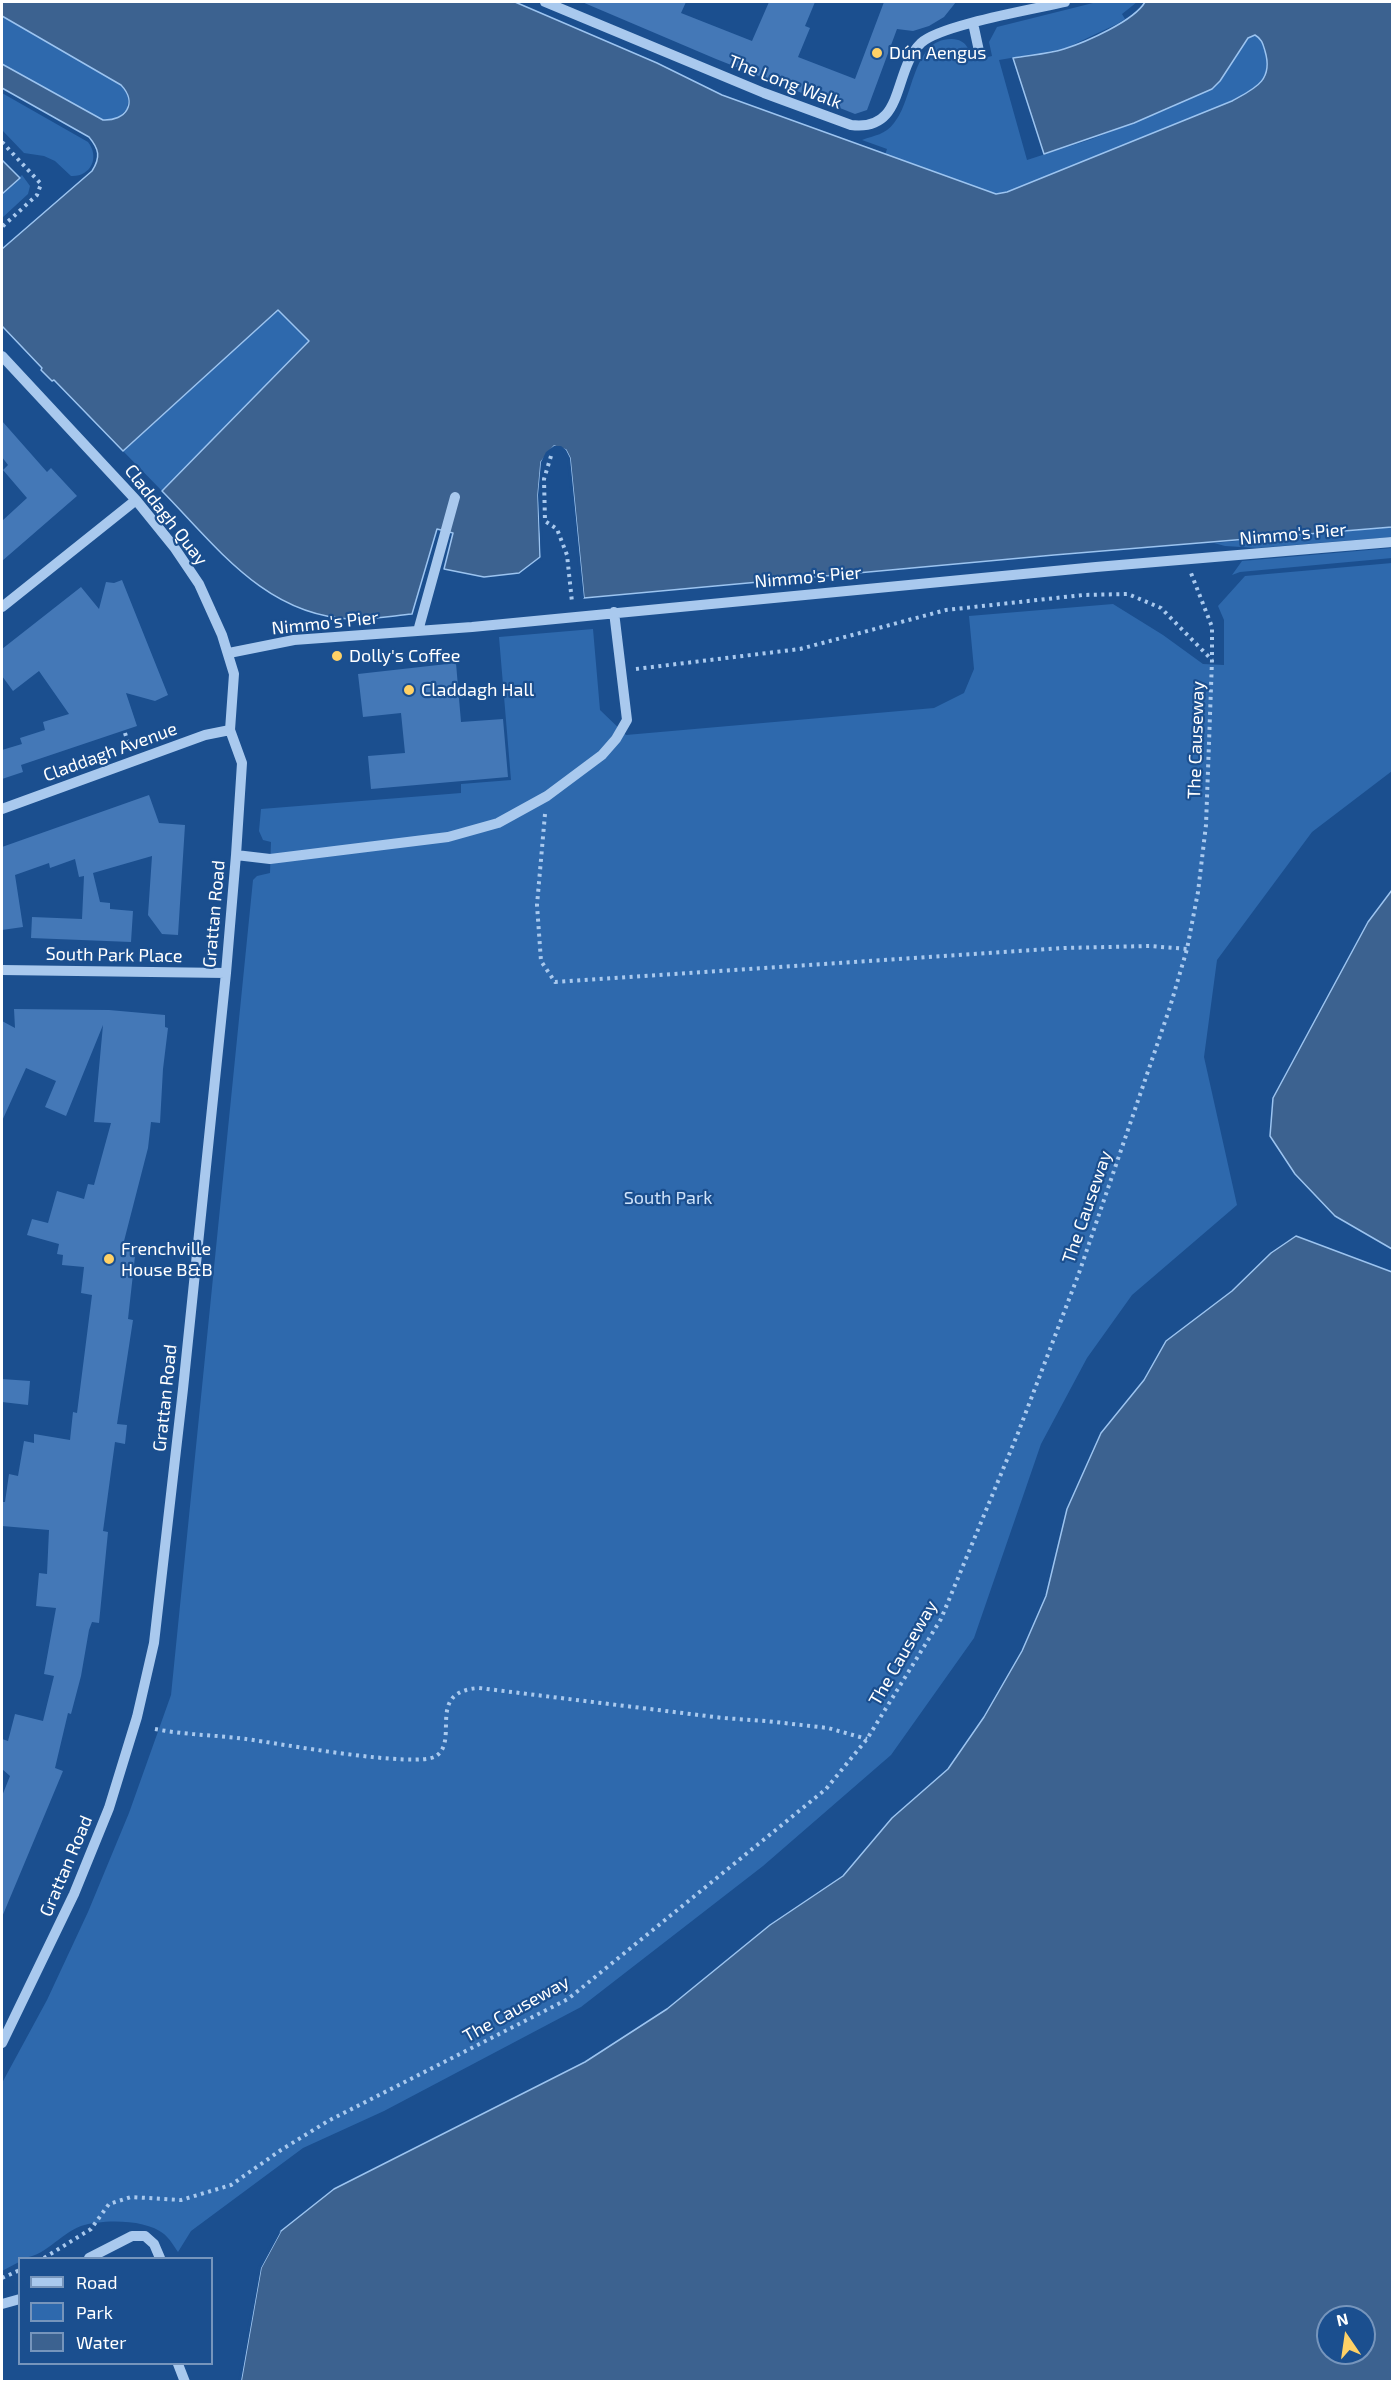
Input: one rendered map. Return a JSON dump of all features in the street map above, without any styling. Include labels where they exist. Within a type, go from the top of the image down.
[{"type":"street","name":"The Long Walk","points":[[545,2],[764,93],[850,125],[860,126],[876,123],[888,112],[911,57],[920,44],[936,33],[1065,2]]},
{"type":"street","points":[[973,23],[979,51]]},
{"type":"street","name":"Claddagh Quay","points":[[4,364],[136,500],[174,547],[198,584],[229,653],[234,674],[230,730]]},
{"type":"street","points":[[418,631],[454,497]]},
{"type":"street","points":[[2,607],[136,500]]},
{"type":"street","name":"Nimmo's Pier","points":[[229,653],[294,640],[418,631],[1185,559],[1392,542]]},
{"type":"street","points":[[236,855],[270,859],[448,837],[498,823],[547,796],[602,755],[616,739],[627,720],[614,612]]},
{"type":"street","name":"Claddagh Avenue","points":[[2,809],[205,735],[230,730]]},
{"type":"street","name":"Grattan Road","points":[[2,2043],[74,1894],[109,1808],[137,1717],[154,1643],[183,1389],[236,855],[242,763],[230,730]]},
{"type":"street","name":"South Park Place","points":[[2,970],[225,973]]},
{"type":"street","points":[[93,2257],[132,2236],[145,2236],[154,2244],[159,2257]]},
{"type":"street","points":[[2,2304],[18,2300]]},
{"type":"street","points":[[178,2365],[185,2382]]},
{"type":"path","points":[[2,142],[41,184],[37,195],[2,227]]},
{"type":"path","points":[[551,456],[544,479],[545,521],[557,529],[567,555],[573,616]]},
{"type":"path","name":"The Causeway","points":[[47,2257],[91,2229],[109,2204],[131,2198],[181,2200],[231,2186],[281,2150],[328,2121],[568,1999],[826,1789],[867,1739],[941,1619],[1018,1433],[1079,1273],[1170,1007],[1187,949],[1198,892],[1206,825],[1212,627],[1185,559]]},
{"type":"path","points":[[621,670],[800,649],[946,610],[1094,595],[1128,594],[1161,608],[1212,660]]},
{"type":"path","points":[[125,733],[131,750]]},
{"type":"path","points":[[547,796],[537,905],[541,961],[555,982],[1064,948],[1150,946],[1187,949]]},
{"type":"path","points":[[155,1729],[246,1739],[385,1759],[429,1760],[438,1755],[443,1746],[447,1710],[451,1701],[461,1691],[479,1688],[723,1718],[766,1720],[828,1728],[867,1739]]},
{"type":"path","points":[[2,2278],[18,2272]]},
{"type":"green space","points":[[1097,2],[1137,2],[1122,14],[1125,19],[1064,49],[999,60],[1027,160],[1092,139],[1173,107],[1248,38],[1255,35],[1265,48],[1267,66],[1265,78],[1252,90],[1232,101],[1007,192],[996,194],[885,155],[887,149],[862,140],[891,127],[901,113],[921,59],[929,48],[939,41],[952,39],[961,41],[968,49],[972,61],[992,56],[989,42],[997,27]]},
{"type":"green space","points":[[2,16],[121,85],[129,97],[127,109],[118,118],[103,120],[2,64]]},
{"type":"green space","points":[[2,93],[88,142],[92,148],[93,160],[88,170],[71,176],[55,161],[44,156],[24,153],[2,130]]},
{"type":"green space","points":[[22,175],[30,186],[28,194],[2,218],[2,194]]},
{"type":"green space","points":[[278,310],[309,340],[162,491],[123,451]]},
{"type":"green space","points":[[1392,527],[1392,537],[1257,548],[1214,543]]},
{"type":"green space","points":[[1392,548],[1392,558],[1240,572],[1232,575],[1242,561]]},
{"type":"green space","name":"South Park","points":[[1392,563],[1392,771],[1312,832],[1217,960],[1204,1057],[1237,1205],[1132,1295],[1087,1358],[1041,1444],[974,1638],[891,1755],[763,1866],[581,2007],[384,2111],[303,2148],[191,2231],[178,2252],[166,2236],[147,2225],[101,2222],[73,2230],[37,2254],[18,2257],[18,2263],[2,2271],[2,2083],[47,2000],[88,1912],[129,1813],[171,1695],[253,880],[257,876],[270,873],[271,842],[263,840],[259,831],[261,809],[461,793],[461,784],[511,780],[499,637],[593,629],[600,710],[626,735],[934,708],[964,693],[974,669],[969,616],[1113,604],[1163,635],[1203,664],[1224,665],[1224,620],[1218,606],[1245,576]]},
{"type":"water","points":[[2,2],[515,2],[657,63],[722,95],[996,194],[1007,192],[1232,101],[1260,83],[1267,70],[1262,42],[1255,35],[1248,38],[1220,81],[1212,89],[1134,123],[1044,154],[1013,58],[1058,51],[1073,46],[1109,30],[1131,16],[1145,2],[1392,2],[1392,527],[584,598],[570,458],[566,450],[554,446],[541,462],[538,495],[540,557],[519,573],[484,577],[444,569],[453,533],[437,529],[412,614],[352,619],[321,615],[294,606],[245,575],[162,491],[309,341],[278,310],[123,451],[54,380],[52,381],[41,370],[42,368],[2,326],[2,249],[92,171],[98,157],[97,149],[89,137],[2,88],[2,64],[103,120],[111,120],[123,114],[127,110],[129,98],[121,85],[2,16]]},
{"type":"water","points":[[2,160],[20,178],[2,194]]},
{"type":"water","points":[[1392,890],[1392,1249],[1335,1216],[1295,1174],[1270,1136],[1273,1098],[1368,922]]},
{"type":"water","points":[[1296,1236],[1392,1272],[1392,2381],[241,2382],[261,2268],[281,2231],[334,2189],[585,2062],[667,2009],[770,1925],[843,1876],[892,1818],[948,1769],[984,1717],[1022,1651],[1046,1596],[1067,1509],[1101,1433],[1144,1380],[1166,1341],[1232,1291],[1271,1253]]},
{"type":"pier","points":[[554,446],[561,446],[570,458],[584,598],[581,598],[567,459],[560,449],[555,449],[544,462],[541,495],[543,558],[541,561],[538,495],[541,462],[546,452]]},
{"type":"pier","points":[[281,2231],[261,2268],[241,2381],[238,2382],[258,2267],[275,2236]]},
{"type":"building","points":[[582,2],[686,2],[681,13],[752,41],[769,2],[815,2],[805,26],[810,28],[798,57],[855,79],[884,2],[956,2],[944,17],[929,26],[913,31],[897,29],[867,110],[855,114],[716,59]]},
{"type":"building","points":[[2,421],[47,472],[51,468],[77,496],[2,561],[2,521],[27,498],[3,470],[8,465],[2,457]]},
{"type":"building","points":[[122,580],[168,695],[155,701],[126,693],[137,726],[21,765],[23,772],[2,779],[2,750],[22,744],[20,738],[45,730],[43,722],[69,714],[39,671],[13,691],[2,676],[2,649],[81,587],[99,609],[106,582],[114,583]]},
{"type":"building","points":[[456,663],[461,722],[503,719],[508,777],[371,789],[368,756],[405,753],[401,713],[363,717],[358,674]]},
{"type":"building","points":[[149,795],[159,823],[185,825],[178,935],[162,934],[148,915],[152,856],[93,873],[100,902],[110,903],[110,909],[133,911],[131,942],[31,938],[32,917],[82,919],[84,876],[79,877],[75,859],[50,868],[49,863],[15,875],[23,927],[2,930],[2,847]]},
{"type":"building","points":[[14,1009],[109,1010],[165,1015],[165,1027],[168,1028],[160,1123],[151,1122],[148,1148],[123,1245],[136,1247],[128,1319],[133,1320],[117,1424],[127,1425],[125,1444],[115,1442],[103,1531],[108,1532],[99,1623],[92,1622],[89,1630],[81,1676],[71,1714],[68,1713],[55,1768],[63,1771],[2,1917],[2,1796],[10,1776],[2,1769],[2,1739],[8,1741],[15,1714],[43,1721],[54,1676],[44,1674],[56,1608],[36,1606],[39,1573],[47,1574],[49,1530],[2,1526],[2,1502],[5,1502],[9,1474],[18,1476],[24,1441],[34,1443],[34,1434],[70,1440],[73,1412],[77,1413],[92,1295],[81,1293],[84,1267],[62,1265],[63,1255],[57,1254],[59,1244],[27,1235],[32,1219],[48,1223],[57,1191],[84,1199],[88,1184],[94,1185],[111,1123],[94,1122],[103,1025],[66,1116],[45,1107],[56,1081],[26,1068],[2,1121],[2,1021],[15,1028]]},
{"type":"building","points":[[2,1379],[30,1381],[28,1405],[2,1402]]},
{"type":"place","name":"Dún Aengus","points":[[877,53]]},
{"type":"place","name":"Dolly's Coffee","points":[[337,656]]},
{"type":"place","name":"Claddagh Hall","points":[[409,690]]},
{"type":"place","name":"Frenchville House B&B","points":[[109,1259]]}]
